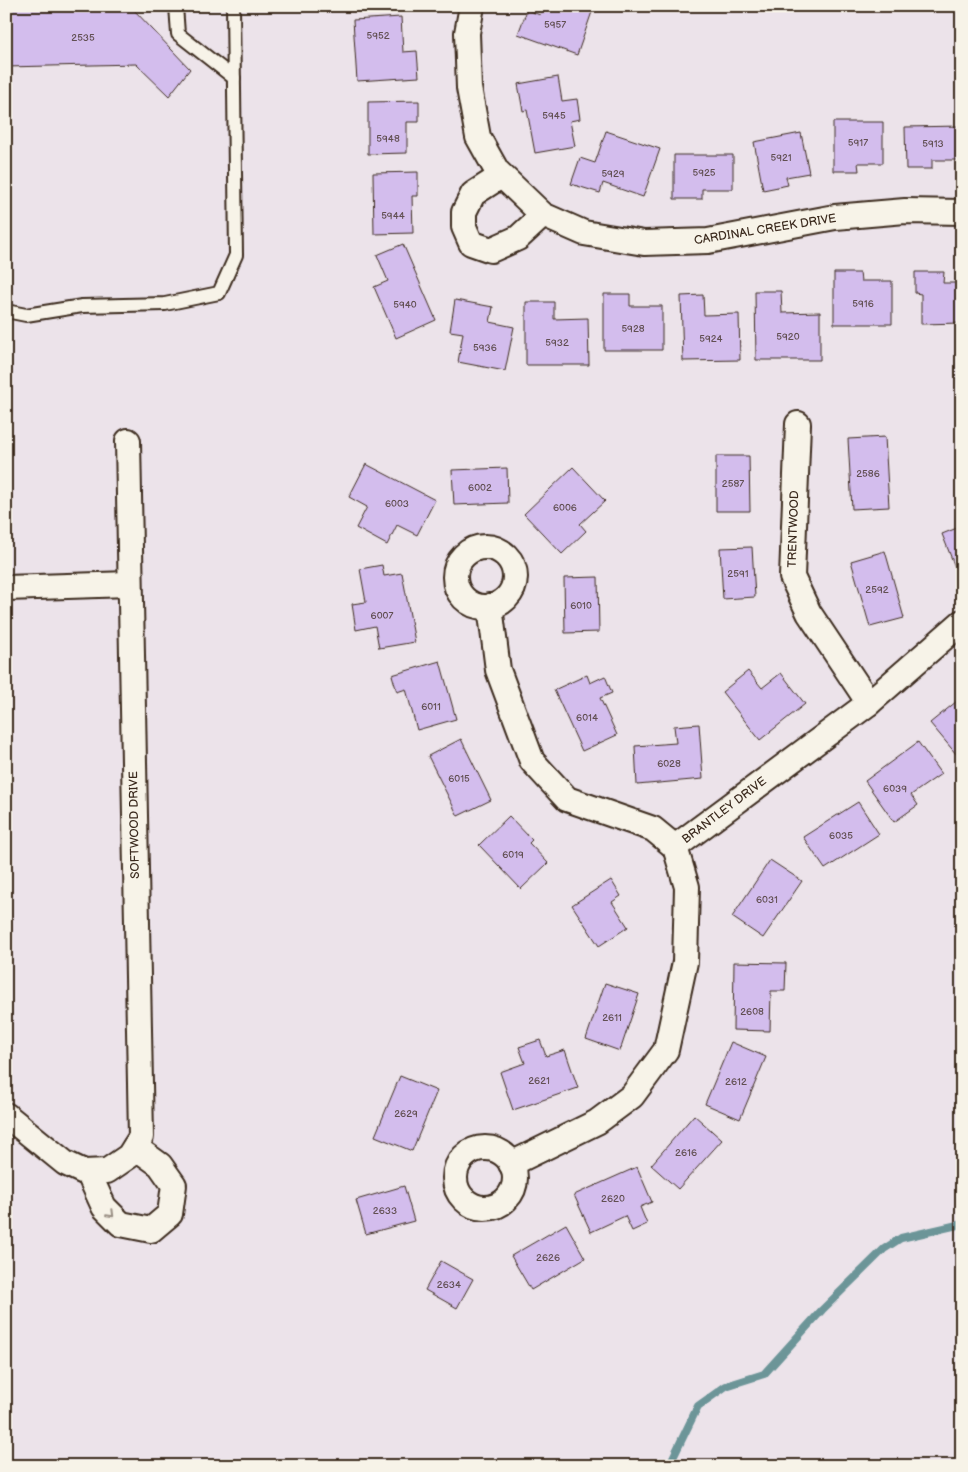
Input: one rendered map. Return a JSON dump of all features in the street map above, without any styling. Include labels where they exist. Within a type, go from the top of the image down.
[{"type":"street","name":"CARDINAL CREEK DRIVE","points":[[472,6],[467,33],[469,88],[478,137],[501,176],[543,215],[584,233],[644,243],[708,241],[844,216],[905,211],[962,212]]},
{"type":"street","points":[[501,176],[473,194],[464,212],[464,227],[471,243],[491,250],[518,238],[543,215]]},
{"type":"street","name":"TRENTWOOD","points":[[798,424],[792,577],[809,613],[869,703]]},
{"type":"street","name":"SOFTWOOD DRIVE","points":[[128,441],[129,584],[141,1137],[135,1147]]},
{"type":"street","points":[[6,588],[129,584]]},
{"type":"street","name":"BRANTLEY DRIVE","points":[[490,606],[498,670],[532,762],[567,799],[653,829],[675,847],[869,703],[962,622]]},
{"type":"street","points":[[511,1164],[597,1122],[632,1096],[666,1050],[685,962],[687,887],[675,847]]},
{"type":"street","points":[[6,1115],[65,1163],[86,1172],[108,1171],[129,1156],[135,1147],[160,1165],[174,1185],[170,1214],[151,1230],[121,1224],[104,1207],[86,1172]]},
{"type":"lane","points":[[176,6],[178,34],[234,78]]},
{"type":"lane","points":[[6,311],[26,315],[82,306],[165,304],[219,293],[236,255],[233,6]]},
{"type":"building","points":[[6,6],[134,6],[134,10],[190,69],[169,96],[136,64],[6,67]]},
{"type":"building","points":[[543,6],[594,6],[577,55],[518,34],[527,10],[540,15]]},
{"type":"building","points":[[401,17],[403,52],[417,51],[419,77],[357,81],[353,20]]},
{"type":"building","points":[[558,77],[562,101],[577,99],[580,119],[570,121],[575,146],[535,153],[527,110],[523,111],[518,84]]},
{"type":"building","points":[[419,101],[419,122],[407,122],[407,153],[368,154],[368,102]]},
{"type":"building","points":[[833,122],[883,122],[883,163],[858,163],[859,171],[833,171]]},
{"type":"building","points":[[962,126],[962,160],[932,160],[932,169],[906,169],[905,127]]},
{"type":"building","points":[[606,131],[660,149],[643,197],[603,183],[600,193],[571,184],[580,158],[595,163]]},
{"type":"building","points":[[801,133],[809,173],[786,177],[788,185],[763,190],[754,142]]},
{"type":"building","points":[[674,155],[733,155],[733,189],[702,189],[702,199],[674,199]]},
{"type":"building","points":[[418,172],[418,196],[412,196],[413,233],[374,234],[373,173]]},
{"type":"building","points":[[403,244],[436,320],[396,338],[374,287],[388,281],[377,255]]},
{"type":"building","points":[[915,272],[944,272],[943,283],[962,283],[962,323],[921,324],[921,294],[915,293]]},
{"type":"building","points":[[834,273],[860,273],[861,281],[892,281],[892,324],[834,324]]},
{"type":"building","points":[[755,291],[781,291],[782,313],[820,312],[820,360],[756,360]]},
{"type":"building","points":[[604,294],[630,294],[630,306],[662,306],[662,350],[604,350]]},
{"type":"building","points":[[703,295],[704,315],[739,314],[740,360],[683,361],[681,296]]},
{"type":"building","points":[[455,300],[493,307],[490,322],[514,327],[505,371],[458,362],[463,333],[450,331]]},
{"type":"building","points":[[526,302],[554,302],[554,319],[588,318],[589,365],[526,365]]},
{"type":"building","points":[[885,437],[889,507],[852,509],[848,439]]},
{"type":"building","points":[[716,456],[749,456],[750,511],[716,511]]},
{"type":"building","points":[[366,464],[435,500],[417,535],[397,525],[387,545],[356,528],[367,507],[349,497]]},
{"type":"building","points":[[573,467],[605,501],[580,524],[586,531],[562,554],[524,514]]},
{"type":"building","points":[[507,468],[508,503],[454,505],[452,470]]},
{"type":"building","points":[[962,526],[962,570],[957,572],[942,534]]},
{"type":"building","points":[[752,547],[755,597],[723,599],[720,548]]},
{"type":"building","points":[[885,551],[904,618],[870,627],[851,561]]},
{"type":"building","points":[[382,565],[384,576],[402,573],[415,642],[379,648],[375,626],[356,630],[352,604],[366,602],[360,569]]},
{"type":"building","points":[[598,577],[599,632],[565,633],[564,578]]},
{"type":"building","points":[[440,661],[456,719],[417,730],[406,689],[397,692],[392,675]]},
{"type":"building","points":[[748,671],[762,688],[781,673],[805,704],[760,740],[722,692]]},
{"type":"building","points":[[587,675],[590,683],[605,676],[612,693],[600,698],[617,735],[582,751],[554,690]]},
{"type":"building","points":[[962,697],[962,761],[930,723]]},
{"type":"building","points":[[699,724],[703,779],[637,785],[635,746],[676,743],[674,726]]},
{"type":"building","points":[[461,739],[491,800],[458,816],[428,756]]},
{"type":"building","points":[[918,742],[941,774],[911,795],[918,805],[894,822],[865,781]]},
{"type":"building","points":[[858,802],[879,834],[825,869],[803,837]]},
{"type":"building","points":[[509,816],[532,840],[529,843],[548,863],[521,889],[479,845]]},
{"type":"building","points":[[770,860],[802,881],[763,938],[732,917]]},
{"type":"building","points":[[611,880],[621,896],[612,902],[628,927],[599,946],[572,905]]},
{"type":"building","points":[[734,962],[786,963],[785,991],[771,991],[770,1031],[733,1030]]},
{"type":"building","points":[[605,983],[639,994],[620,1051],[586,1039]]},
{"type":"building","points":[[540,1040],[546,1056],[565,1050],[578,1088],[513,1110],[500,1072],[525,1063],[519,1047]]},
{"type":"building","points":[[731,1042],[766,1057],[740,1119],[705,1104]]},
{"type":"building","points":[[400,1076],[437,1091],[412,1151],[375,1136]]},
{"type":"building","points":[[694,1115],[722,1140],[678,1189],[651,1165]]},
{"type":"building","points":[[637,1167],[652,1202],[640,1207],[647,1224],[632,1231],[625,1216],[591,1232],[574,1195]]},
{"type":"building","points":[[404,1186],[414,1221],[366,1234],[356,1200]]},
{"type":"building","points":[[566,1224],[585,1258],[531,1290],[511,1256]]},
{"type":"building","points":[[441,1261],[473,1279],[457,1308],[425,1290]]},
{"type":"waterway","points":[[669,1466],[698,1406],[726,1386],[764,1374],[822,1310],[884,1249],[901,1238],[962,1224]]}]
